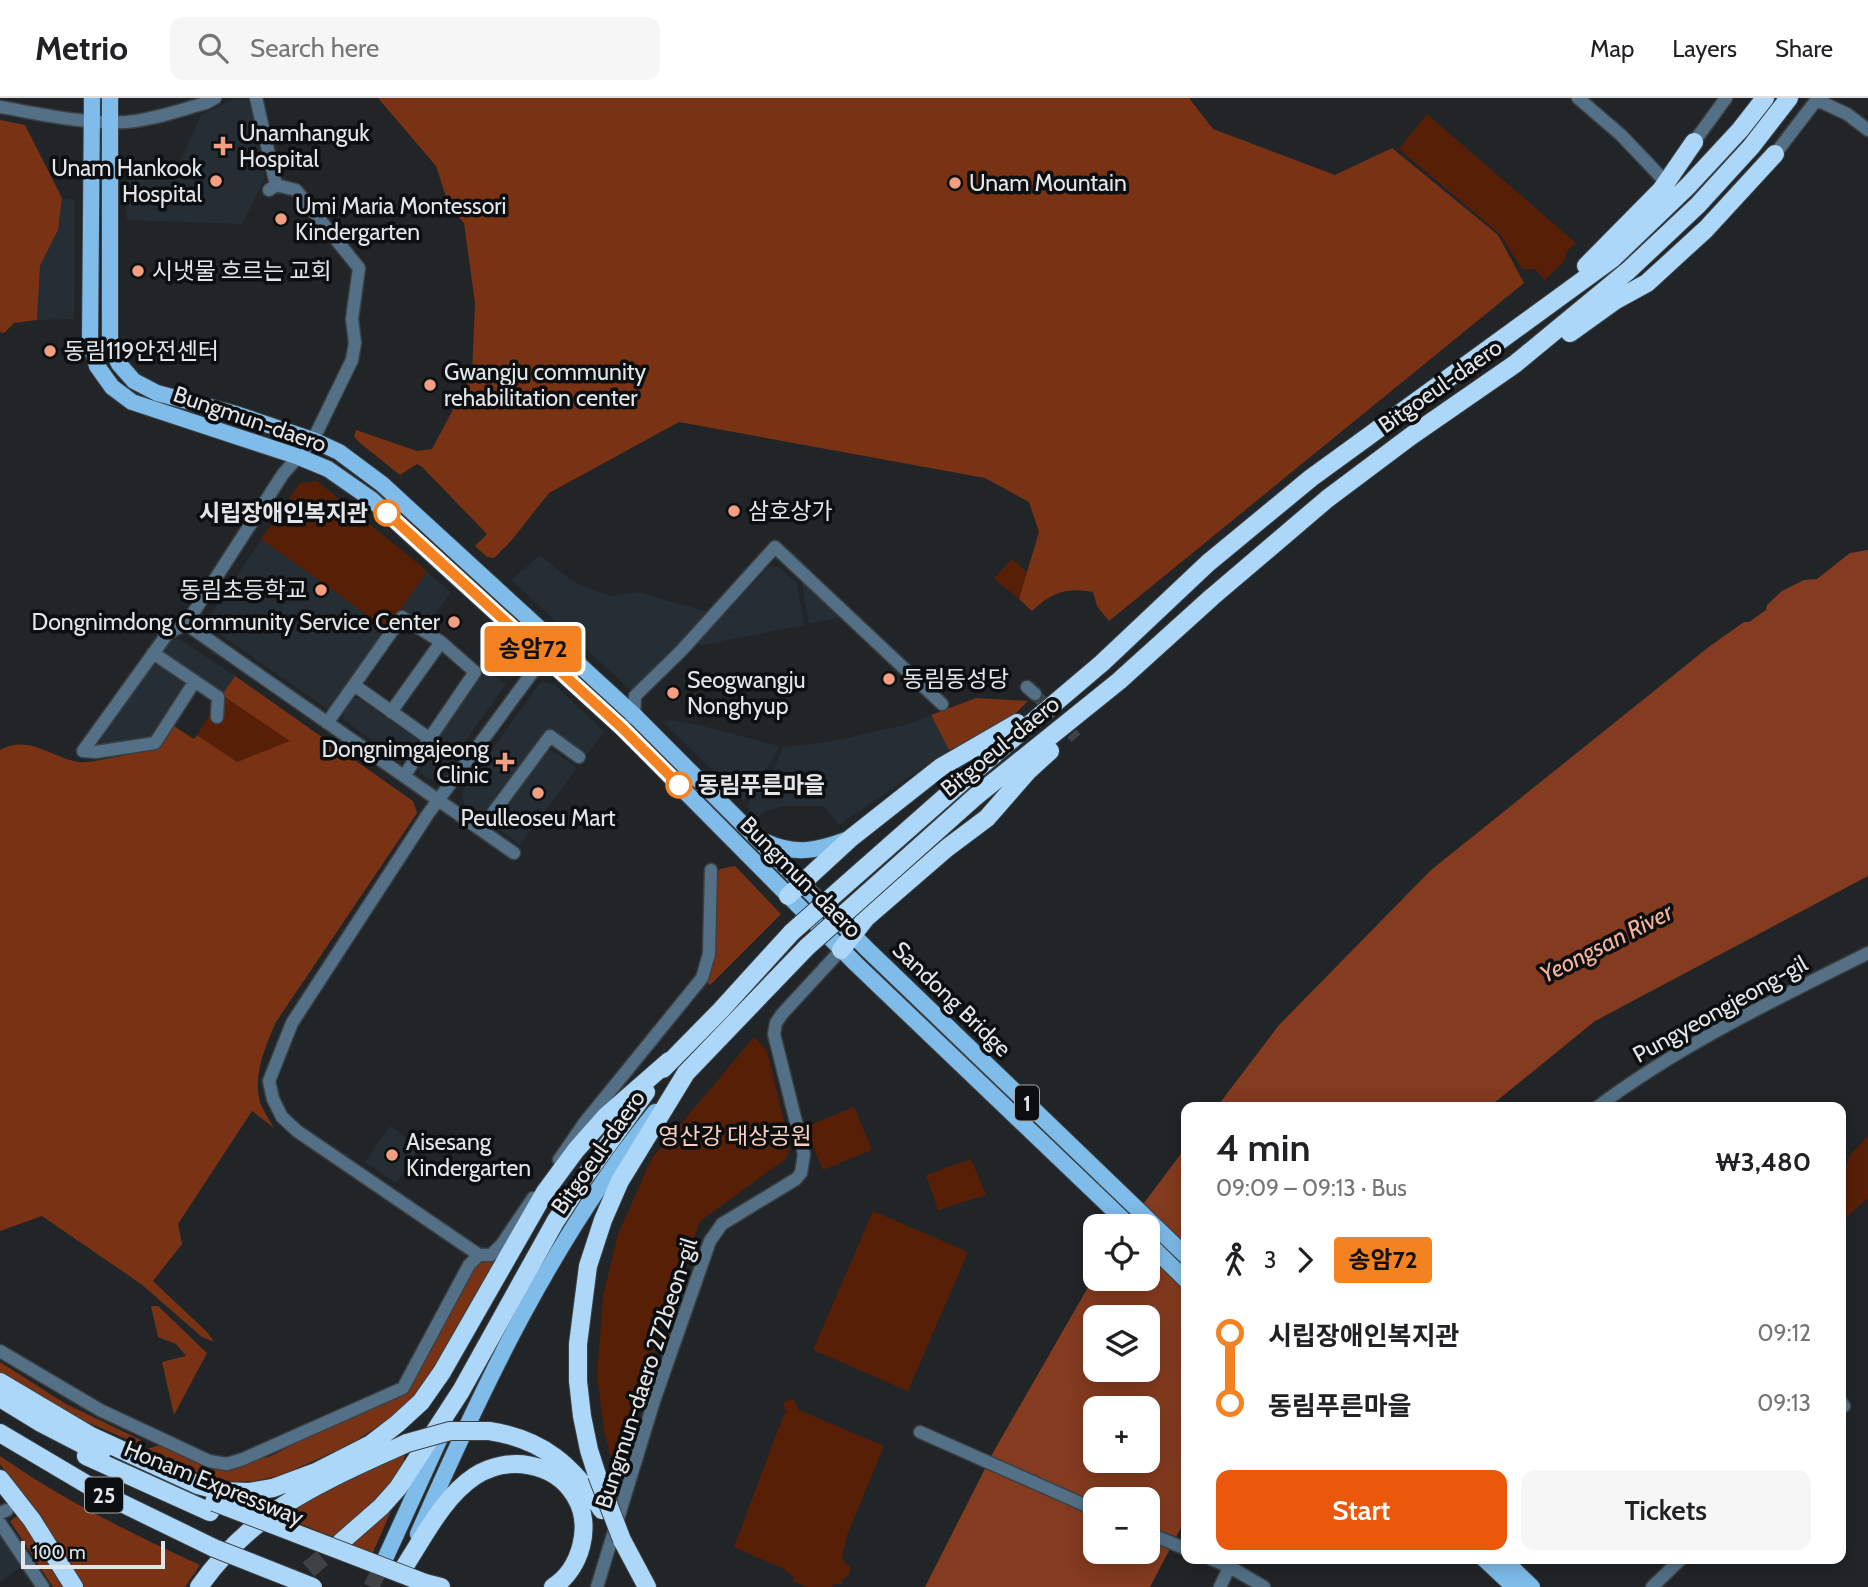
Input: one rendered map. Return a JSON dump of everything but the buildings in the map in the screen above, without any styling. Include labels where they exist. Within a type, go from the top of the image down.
[{"type":"highway","name":"Bitgoeul-daero","points":[[461,1391],[555,1222],[619,1126],[669,1061],[720,1011],[793,932],[963,781],[1102,663],[1208,563],[1311,478],[1621,250],[1688,186],[1740,130],[1765,98]]},
{"type":"highway","name":"Bitgoeul-daero","points":[[686,1073],[807,947],[975,797],[1119,681],[1327,499],[1411,436],[1515,364],[1629,270],[1698,205],[1751,147],[1789,98]]},
{"type":"highway","points":[[1543,309],[1627,228],[1661,190],[1693,142]]},
{"type":"highway","points":[[1515,364],[1555,344],[1616,300],[1647,283],[1706,229],[1775,154]]},
{"type":"highway","points":[[788,897],[851,838],[942,767],[1010,729],[1052,695],[1102,663]]},
{"type":"highway","points":[[841,950],[866,918],[987,818],[1028,771],[1078,727],[1119,681]]},
{"type":"highway","points":[[0,1382],[91,1436],[198,1485],[248,1492],[272,1488],[316,1472],[371,1444],[421,1402],[442,1372],[545,1192],[576,1150],[606,1116],[669,1061]]},
{"type":"highway","points":[[622,1540],[597,1475],[584,1427],[578,1381],[578,1344],[588,1266],[603,1220],[620,1181],[686,1073]]},
{"type":"highway","points":[[341,1542],[381,1507],[398,1488],[461,1391]]},
{"type":"highway","points":[[0,1398],[85,1447],[212,1507]]},
{"type":"highway","name":"Honam Expressway","points":[[0,1407],[63,1445],[212,1507],[427,1586]]},
{"type":"highway","points":[[199,1587],[234,1543],[271,1512],[297,1496],[407,1443],[450,1431],[506,1433],[549,1452],[566,1465],[585,1485],[622,1540],[647,1587]]},
{"type":"highway","name":"25","points":[[0,1433],[103,1494],[214,1548],[313,1587]]},
{"type":"highway","points":[[403,1569],[455,1493],[476,1476],[496,1466],[518,1463],[540,1468],[559,1479],[575,1496],[583,1518],[583,1543],[574,1565],[560,1583],[553,1587]]},
{"type":"highway","points":[[0,1479],[32,1520],[74,1587]]},
{"type":"main road","name":"Bungmun-daero","points":[[92,98],[90,342],[97,366],[112,387],[132,402],[328,469],[371,499],[621,727],[856,964]]},
{"type":"main road","name":"Bungmun-daero","points":[[110,98],[110,344],[118,364],[134,381],[157,393],[236,414],[313,440],[339,453],[382,484],[634,715],[868,950]]},
{"type":"main road","points":[[757,838],[780,848],[808,852],[851,838]]},
{"type":"main road","name":"Sandong Bridge","points":[[868,950],[1181,1251]]},
{"type":"main road","name":"Sandong Bridge","points":[[856,964],[1117,1214]]},
{"type":"main road","name":"Bitgoeul-daero","points":[[403,1569],[458,1444],[547,1273],[630,1144],[686,1073]]},
{"type":"main road","points":[[1160,1255],[1181,1275]]},
{"type":"main road","name":"Bitgoeul-daero","points":[[384,1560],[461,1391]]},
{"type":"main road","points":[[1489,1564],[1514,1587]]},
{"type":"main road","points":[[1508,1564],[1532,1587]]},
{"type":"street","points":[[0,107],[91,120],[143,120],[206,103],[215,98]]},
{"type":"street","points":[[195,681],[155,743],[96,752],[83,751],[168,634],[186,624],[283,474],[313,440],[352,360],[355,343],[352,319],[359,268],[296,190],[272,188],[256,98]]},
{"type":"street","points":[[1578,98],[1621,135],[1660,176]]},
{"type":"street","points":[[1693,142],[1726,98]]},
{"type":"street","points":[[1775,154],[1818,99],[1847,114],[1868,130]]},
{"type":"street","points":[[621,727],[634,715],[635,696],[775,547],[942,704]]},
{"type":"street","points":[[327,723],[402,617],[441,642],[475,671],[404,776]]},
{"type":"street","points":[[186,624],[514,853]]},
{"type":"street","points":[[391,712],[441,642]]},
{"type":"street","points":[[153,653],[218,696],[216,717]]},
{"type":"street","points":[[543,658],[439,800],[292,1023],[270,1081],[273,1100],[282,1117],[297,1131],[479,1255],[491,1255],[502,1244],[584,1122],[702,978],[709,954],[711,870]]},
{"type":"street","points":[[354,685],[430,739]]},
{"type":"street","points":[[481,829],[550,736],[579,757]]},
{"type":"street","name":"Bungmun-daero 272beon-gil","points":[[597,1587],[654,1402],[710,1241],[722,1224],[796,1179],[801,1173],[804,1154],[774,1034],[776,1023],[841,950]]},
{"type":"street","name":"Pungyeongjeong-gil","points":[[1604,1102],[1643,1073],[1728,1023],[1868,953]]},
{"type":"street","points":[[0,1350],[100,1410],[209,1461],[227,1464],[281,1443],[403,1388],[469,1265],[479,1255]]},
{"type":"street","points":[[920,1432],[1083,1504]]},
{"type":"street","points":[[0,1523],[43,1587]]},
{"type":"street","points":[[1160,1538],[1181,1547]]},
{"type":"street","points":[[1220,1587],[1222,1564]]},
{"type":"street","points":[[1225,1564],[1264,1587]]},
{"type":"street","points":[[1652,1587],[1676,1564]]},
{"type":"shaded area","name":"Unamhanguk Hospital","points":[[236,98],[249,99],[265,178],[242,224],[127,220],[126,180],[169,180],[173,177],[201,115]]},
{"type":"shaded area","points":[[378,98],[1189,98],[1213,129],[1335,175],[1392,148],[1498,235],[1524,283],[1109,621],[1097,606],[1093,592],[1075,590],[1053,595],[1032,611],[1019,599],[1039,532],[1029,502],[985,478],[679,422],[549,493],[511,541],[494,558],[487,557],[475,546],[487,534],[422,467],[417,464],[400,475],[354,436],[356,430],[417,451],[432,449],[472,374],[475,303],[464,223],[449,206],[436,166]]},
{"type":"shaded area","points":[[0,120],[25,125],[62,198],[58,230],[40,266],[37,320],[14,323],[4,333],[0,332]]},
{"type":"shaded area","points":[[62,198],[75,200],[74,319],[37,320],[40,266],[58,230]]},
{"type":"shaded area","name":"동림초등학교","points":[[317,481],[451,592],[427,626],[401,608],[332,706],[326,708],[211,628],[210,615],[300,483]]},
{"type":"shaded area","points":[[540,555],[572,581],[597,592],[614,596],[638,592],[711,613],[633,692],[511,580]]},
{"type":"shaded area","points":[[769,567],[779,567],[797,583],[804,625],[702,645],[697,643],[697,641]]},
{"type":"shaded area","points":[[801,579],[843,617],[809,624]]},
{"type":"shaded area","points":[[179,639],[235,676],[222,695],[164,653],[170,640]]},
{"type":"shaded area","points":[[161,664],[187,684],[153,739],[103,746],[100,741],[153,665]]},
{"type":"shaded area","points":[[484,668],[506,684],[438,779],[428,778],[419,772],[418,764]]},
{"type":"shaded area","points":[[235,676],[413,801],[417,813],[276,1022],[262,1059],[258,1079],[261,1106],[274,1128],[252,1111],[178,1224],[182,1244],[153,1281],[208,1333],[214,1342],[202,1337],[141,1284],[42,1216],[0,1231],[0,750],[11,746],[30,746],[69,760],[94,761],[156,748],[172,725],[194,739],[197,735],[237,762],[290,741],[222,695]]},
{"type":"shaded area","points":[[542,682],[555,685],[604,732],[585,757],[549,730],[488,816],[480,817],[464,805],[462,792]]},
{"type":"shaded area","points":[[350,698],[358,698],[418,740],[420,748],[411,760],[401,761],[344,720],[342,710]]},
{"type":"shaded area","points":[[976,698],[1028,701],[1004,725],[949,750],[931,715]]},
{"type":"shaded area","points":[[931,715],[949,750],[839,825],[824,806],[786,806],[765,811],[757,818],[747,806],[757,785],[773,771],[783,747],[828,742],[909,724]]},
{"type":"shaded area","points":[[672,720],[779,746],[773,760],[754,783],[744,801],[662,721]]},
{"type":"shaded area","points":[[544,751],[553,751],[577,768],[520,845],[497,828],[495,819]]},
{"type":"shaded area","points":[[735,866],[781,914],[710,985],[705,980],[712,957],[717,873],[720,869]]},
{"type":"shaded area","name":"Aisesang Kindergarten","points":[[390,1126],[420,1147],[396,1183],[365,1162]]},
{"type":"shaded area","points":[[493,1256],[500,1259],[421,1391],[401,1412],[347,1446],[282,1475],[255,1481],[233,1482],[201,1474],[144,1450],[160,1445],[207,1468],[231,1467],[271,1456],[335,1422],[407,1393],[476,1263],[486,1262]]},
{"type":"shaded area","points":[[151,1306],[158,1306],[207,1353],[174,1415],[162,1362],[186,1356],[176,1344],[158,1337]]},
{"type":"shaded area","points":[[0,1362],[66,1404],[141,1440],[138,1444],[89,1423],[85,1426],[0,1376]]},
{"type":"shaded area","points":[[405,1452],[403,1463],[388,1487],[336,1538],[280,1516],[309,1498]]},
{"type":"shaded area","points":[[0,1456],[97,1515],[200,1565],[185,1587],[83,1587],[54,1537],[0,1464]]},
{"type":"shaded area","points":[[390,1507],[392,1509],[370,1559],[343,1549],[358,1539]]},
{"type":"shaded area","points":[[18,1516],[63,1587],[53,1587],[10,1521]]},
{"type":"shaded area","points":[[0,1533],[22,1566],[0,1582]]},
{"type":"green space","points":[[1427,114],[1576,243],[1566,252],[1565,260],[1545,280],[1535,269],[1522,269],[1500,234],[1399,149]]},
{"type":"green space","points":[[317,481],[427,571],[387,629],[261,539],[300,483]]},
{"type":"green space","points":[[1012,559],[1027,572],[1019,599],[994,578]]},
{"type":"green space","points":[[222,695],[291,741],[237,762],[197,735]]},
{"type":"green space","name":"영산강 대상공원","points":[[754,1037],[767,1051],[790,1146],[787,1158],[700,1221],[613,1466],[604,1430],[597,1375],[603,1296],[618,1234],[652,1158]]},
{"type":"green space","points":[[854,1107],[872,1150],[823,1170],[805,1127]]},
{"type":"green space","points":[[1868,1136],[1868,1198],[1846,1218],[1848,1163],[1847,1158]]},
{"type":"green space","points":[[971,1159],[986,1195],[938,1210],[926,1175]]},
{"type":"green space","points":[[873,1211],[968,1252],[908,1391],[813,1350]]},
{"type":"green space","points":[[793,1399],[799,1410],[884,1446],[847,1535],[842,1559],[851,1568],[842,1584],[834,1584],[832,1587],[807,1587],[794,1582],[793,1576],[782,1568],[734,1547],[784,1414],[787,1413],[783,1405],[785,1401]]},
{"type":"water","name":"Yeongsan River","points":[[1868,550],[1868,876],[1595,1021],[1495,1102],[1221,1102],[1279,1025],[1431,870],[1710,646],[1766,610],[1767,605],[1782,591],[1804,580],[1817,579],[1850,553]]},
{"type":"water","points":[[1181,1154],[1181,1528],[1150,1587],[925,1587],[995,1449],[1086,1291],[1160,1291],[1160,1214],[1136,1214]]},
{"type":"tunnel","points":[[1035,694],[1076,738]]},
{"type":"tunnel","points":[[288,1587],[341,1542]]},
{"type":"tunnel","points":[[371,1587],[384,1561]]},
{"type":"bus line","name":"송암72","points":[[387,513],[621,727],[679,785]]},
{"type":"place","name":"Unamhanguk Hospital","points":[[223,146]]},
{"type":"place","name":"Unam Hankook Hospital","points":[[216,181]]},
{"type":"place","name":"Unam Mountain","points":[[955,183]]},
{"type":"place","name":"Umi Maria Montessori Kindergarten","points":[[281,219]]},
{"type":"place","name":"시냇물 흐르는 교회","points":[[138,271]]},
{"type":"place","name":"동림119안전센터","points":[[50,351]]},
{"type":"place","name":"Gwangju community rehabilitation center","points":[[430,385]]},
{"type":"place","name":"삼호상가","points":[[734,511]]},
{"type":"place","name":"시립장애인복지관","points":[[387,513]]},
{"type":"place","name":"동림초등학교","points":[[321,590]]},
{"type":"place","name":"Dongnimdong Community Service Center","points":[[454,622]]},
{"type":"place","name":"동림동성당","points":[[889,679]]},
{"type":"place","name":"Seogwangju Nonghyup","points":[[673,693]]},
{"type":"place","name":"Dongnimgajeong Clinic","points":[[505,762]]},
{"type":"place","name":"동림푸른마을","points":[[679,785]]},
{"type":"place","name":"Peulleoseu Mart","points":[[538,793]]},
{"type":"place","name":"Aisesang Kindergarten","points":[[392,1155]]}]
